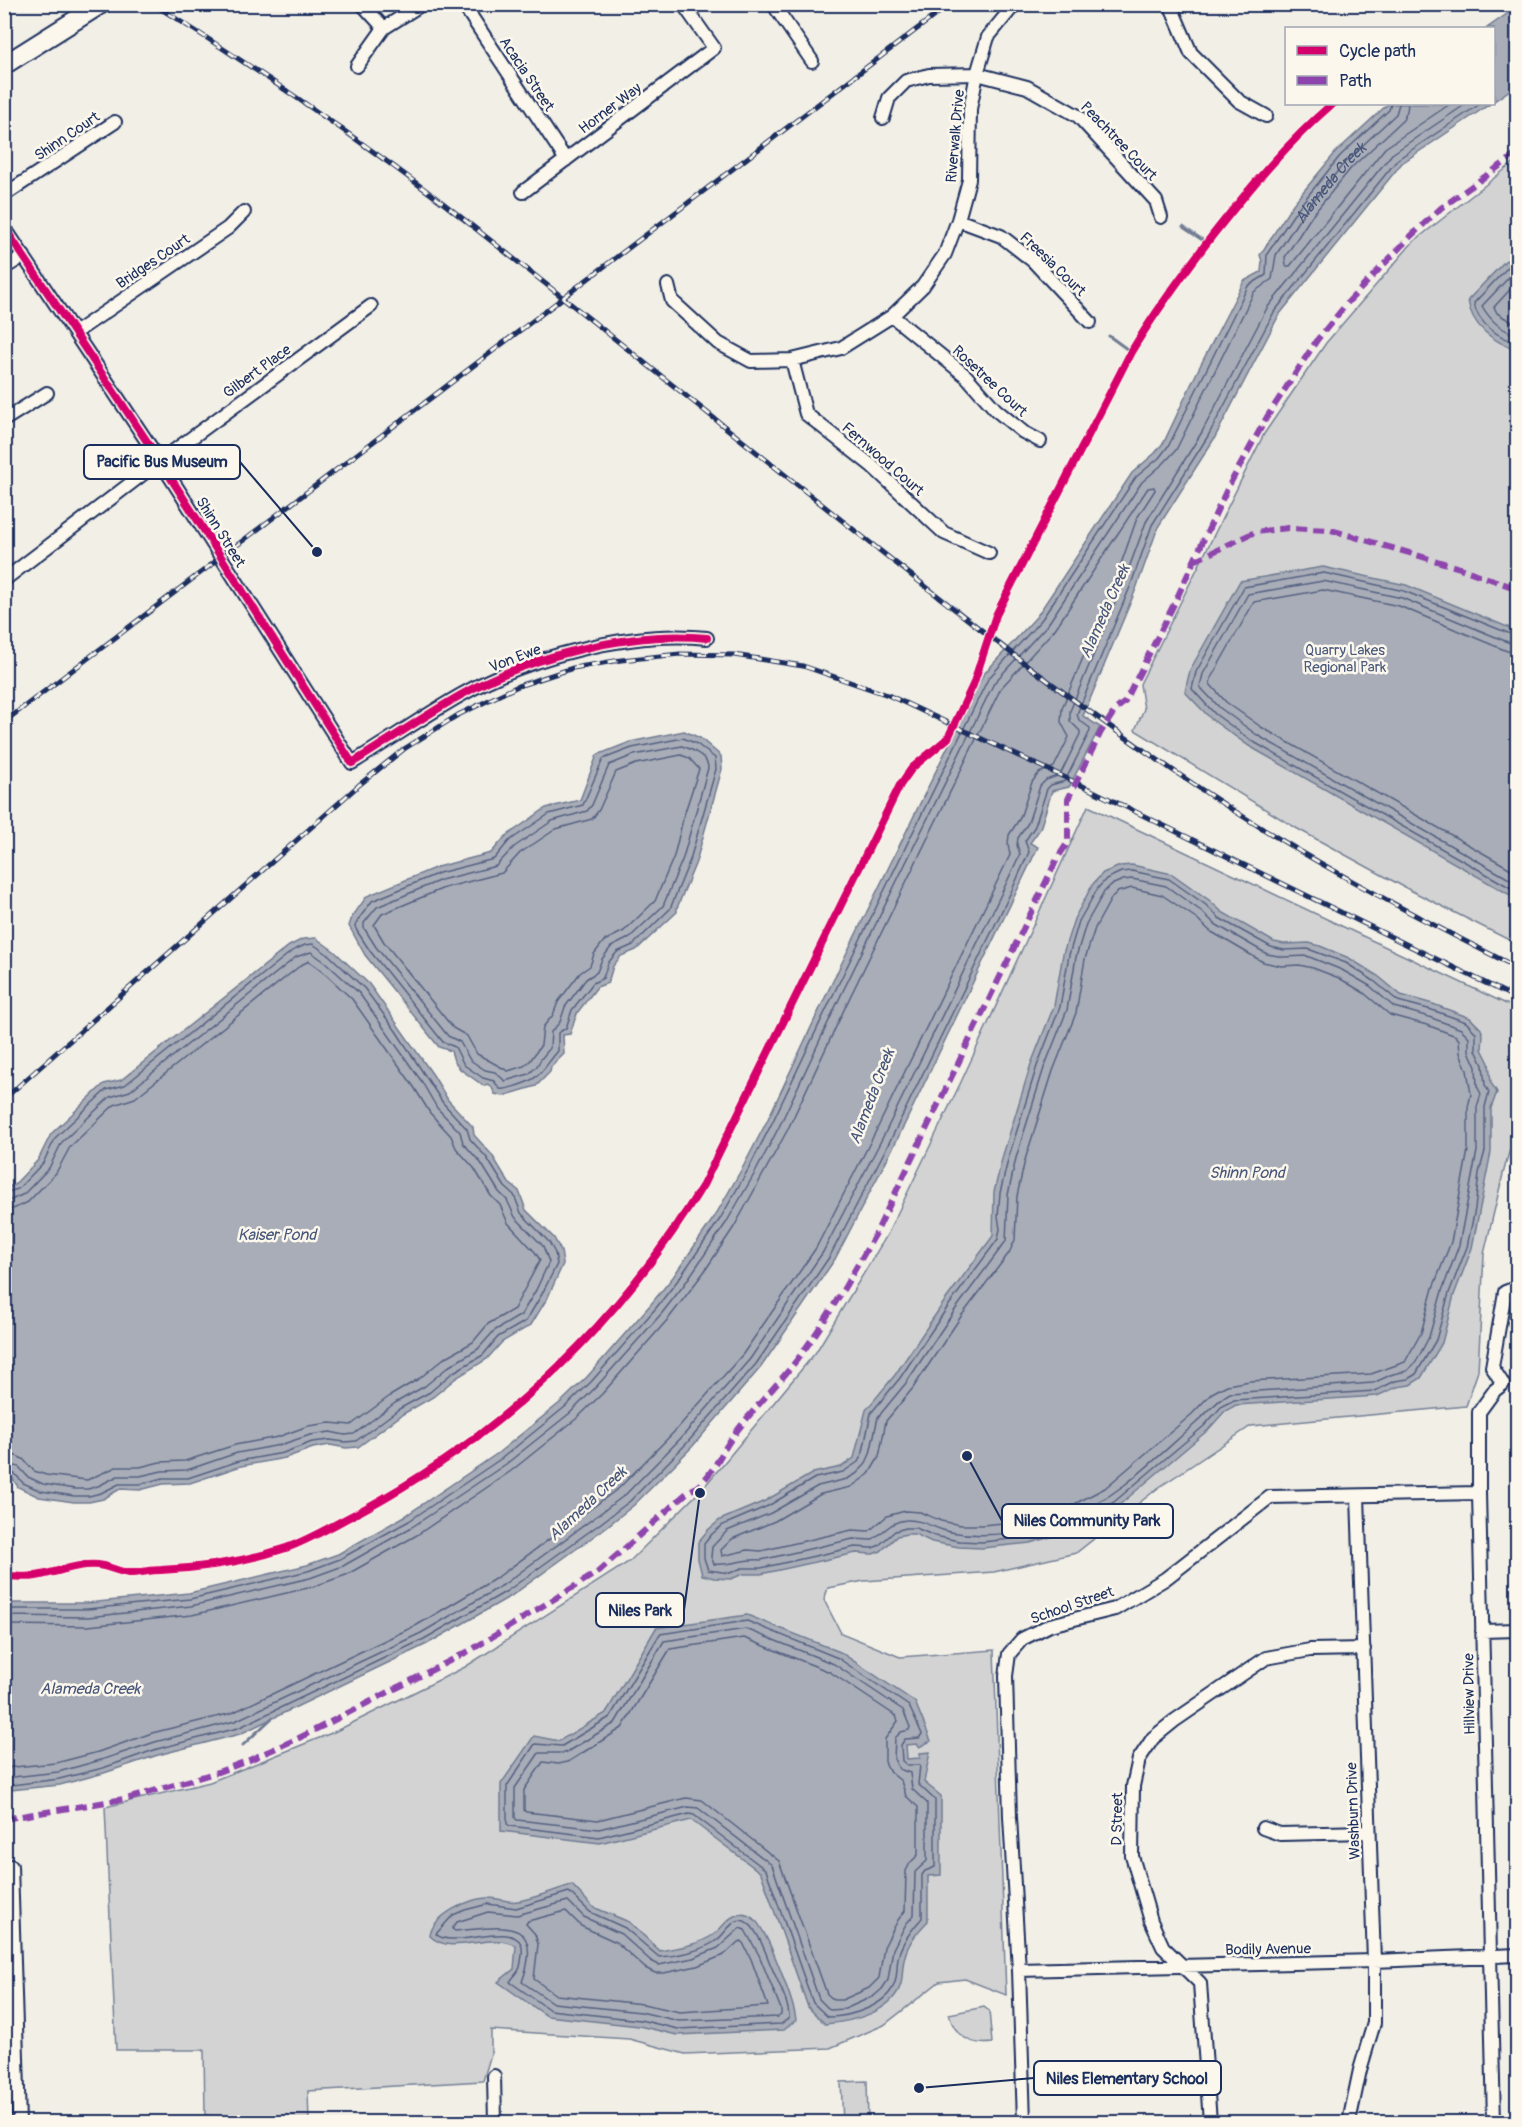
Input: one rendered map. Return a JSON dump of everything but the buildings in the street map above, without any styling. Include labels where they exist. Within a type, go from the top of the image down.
[{"type":"main road","points":[[4,65],[101,4]]},
{"type":"street","points":[[362,4],[384,28]]},
{"type":"street","points":[[357,66],[384,28],[422,4]]},
{"type":"street","name":"Acacia Street","points":[[463,4],[566,160]]},
{"type":"street","name":"Horner Way","points":[[523,192],[714,48],[683,4]]},
{"type":"street","points":[[773,4],[812,61]]},
{"type":"street","name":"Riverwalk Drive","points":[[668,285],[672,301],[718,343],[751,361],[792,360],[841,348],[892,316],[922,286],[945,254],[958,220],[969,180],[970,110],[976,74],[988,37],[1015,4]]},
{"type":"street","points":[[1170,4],[1191,53],[1239,101],[1266,116]]},
{"type":"street","name":"Peachtree Court","points":[[883,118],[889,98],[906,81],[930,75],[976,74],[1027,87],[1078,116],[1156,201],[1161,217]]},
{"type":"street","name":"Shinn Court","points":[[4,195],[115,122]]},
{"type":"street","name":"Bridges Court","points":[[76,332],[228,228],[244,212]]},
{"type":"street","name":"Freesia Court","points":[[958,220],[1002,236],[1033,261],[1090,322]]},
{"type":"street","name":"Shinn Street","points":[[4,227],[160,461],[352,764]]},
{"type":"street","points":[[4,268],[24,256]]},
{"type":"street","name":"Gilbert Place","points":[[4,580],[160,461],[371,306]]},
{"type":"street","name":"Rosetree Court","points":[[892,316],[966,376],[996,410],[1023,432],[1040,441]]},
{"type":"street","name":"Fernwood Court","points":[[792,360],[806,414],[872,466],[944,533],[989,553]]},
{"type":"street","points":[[4,420],[47,393]]},
{"type":"street","name":"Von Ewe","points":[[352,764],[462,694],[524,666],[583,648],[632,640],[690,636],[707,638]]},
{"type":"street","name":"Hillview Drive","points":[[1494,2122],[1479,1412],[1503,1384],[1492,1367],[1497,1333],[1505,1292],[1518,1287]]},
{"type":"street","name":"School Street","points":[[1024,2122],[1019,1970],[1010,1817],[1006,1676],[1009,1654],[1022,1639],[1050,1626],[1115,1609],[1165,1579],[1270,1497],[1479,1493]]},
{"type":"street","name":"Washburn Drive","points":[[1348,2122],[1374,2024],[1374,1961],[1358,1496]]},
{"type":"street","points":[[1482,1631],[1518,1630]]},
{"type":"street","name":"D Street","points":[[1210,2122],[1200,1983],[1163,1947],[1151,1921],[1132,1856],[1133,1786],[1139,1759],[1153,1738],[1174,1721],[1266,1658],[1310,1650],[1364,1649]]},
{"type":"street","points":[[1263,1828],[1280,1834],[1368,1832]]},
{"type":"street","points":[[11,1866],[19,2122]]},
{"type":"street","name":"Bodily Avenue","points":[[1019,1970],[1518,1955]]},
{"type":"street","points":[[494,2076],[495,2122]]},
{"type":"green space","name":"Quarry Lakes Regional Park","points":[[1517,160],[1517,944],[1404,887],[1296,828],[1135,730],[1144,709],[1140,684],[1264,434],[1326,343],[1413,242]]},
{"type":"green space","points":[[1088,806],[1517,1009],[1517,1124],[1484,1254],[1478,1371],[1466,1406],[1251,1426],[1158,1488],[1076,1553],[994,1572],[864,1581],[828,1588],[824,1600],[841,1633],[900,1657],[994,1650],[1006,1995],[965,1979],[939,1982],[884,2025],[830,2048],[685,2054],[629,2039],[491,2030],[491,2054],[483,2081],[308,2091],[309,2122],[231,2122],[231,2119],[205,2115],[204,2050],[116,2050],[105,1807],[210,1782],[334,1732],[465,1667],[630,1561],[704,1487],[816,1352],[887,1235],[961,1082]]},
{"type":"green space","points":[[984,2007],[989,2011],[992,2043],[977,2043],[964,2038],[955,2028],[949,2014]]},
{"type":"green space","points":[[867,2081],[868,2122],[843,2122],[841,2082]]},
{"type":"water","points":[[1517,7],[1517,85],[1495,100],[1495,27],[1488,27]]},
{"type":"water","name":"Alameda Creek","points":[[1387,105],[1489,105],[1402,163],[1279,315],[1214,439],[1158,527],[1136,589],[1083,716],[1100,727],[1069,787],[1052,791],[1040,829],[1030,843],[1038,847],[898,1138],[835,1259],[761,1367],[692,1447],[634,1505],[511,1596],[427,1644],[240,1734],[158,1755],[60,1785],[5,1792],[5,1603],[87,1603],[189,1593],[307,1565],[338,1554],[405,1516],[498,1453],[561,1402],[587,1377],[673,1277],[715,1216],[767,1121],[983,675],[1037,616],[1132,473],[1164,442],[1244,281],[1261,272],[1260,255],[1293,204],[1336,152]]},
{"type":"water","points":[[1517,256],[1517,349],[1492,338],[1485,332],[1474,318],[1468,300],[1505,261]]},
{"type":"water","points":[[1323,567],[1406,585],[1517,631],[1517,899],[1249,746],[1211,719],[1185,692],[1190,670],[1240,581]]},
{"type":"water","points":[[684,731],[700,738],[721,756],[722,769],[696,862],[677,912],[636,950],[621,956],[613,966],[608,983],[597,987],[577,1013],[570,1034],[563,1035],[564,1054],[536,1086],[503,1096],[495,1094],[491,1086],[487,1084],[484,1086],[460,1069],[451,1051],[439,1047],[365,955],[349,926],[352,917],[367,896],[437,867],[491,853],[505,837],[546,808],[580,800],[597,755],[630,742]]},
{"type":"water","name":"Shinn Pond","points":[[1132,865],[1172,874],[1222,912],[1274,942],[1309,943],[1349,958],[1378,976],[1401,995],[1470,1018],[1481,1029],[1482,1049],[1489,1063],[1491,1083],[1497,1092],[1491,1108],[1491,1152],[1472,1248],[1454,1295],[1442,1343],[1421,1378],[1410,1385],[1397,1387],[1377,1396],[1236,1405],[1225,1411],[1208,1430],[1117,1507],[1071,1531],[1030,1543],[982,1548],[959,1547],[932,1542],[915,1534],[907,1534],[897,1536],[881,1551],[873,1554],[856,1553],[761,1574],[743,1574],[731,1579],[702,1575],[698,1559],[698,1542],[720,1520],[765,1501],[813,1473],[841,1467],[854,1458],[866,1410],[895,1375],[944,1302],[993,1236],[994,1192],[1003,1155],[1031,1064],[1054,1006],[1063,954],[1074,919],[1093,884],[1103,873],[1120,866]]},
{"type":"water","name":"Kaiser Pond","points":[[316,938],[334,951],[369,984],[448,1100],[473,1127],[474,1135],[492,1155],[509,1183],[519,1191],[526,1210],[554,1238],[561,1251],[563,1264],[548,1297],[531,1325],[502,1342],[487,1359],[456,1378],[433,1397],[403,1414],[358,1447],[346,1448],[330,1445],[313,1448],[285,1458],[241,1466],[190,1483],[163,1484],[140,1490],[120,1489],[103,1499],[89,1502],[39,1497],[18,1487],[13,1479],[7,1476],[5,1478],[5,1188],[14,1185],[38,1160],[51,1134],[104,1084],[121,1080],[289,946],[303,939]]},
{"type":"water","points":[[747,1615],[840,1652],[915,1702],[931,1741],[919,1747],[917,1744],[906,1745],[907,1759],[920,1758],[920,1753],[930,1752],[924,1782],[941,1796],[941,1875],[928,1876],[928,1921],[908,1946],[901,1984],[896,1994],[880,2009],[847,2021],[825,2024],[808,2007],[761,1873],[691,1820],[600,1843],[501,1831],[501,1784],[534,1736],[559,1741],[606,1713],[656,1628]]},
{"type":"water","points":[[572,1885],[593,1907],[629,1922],[660,1951],[701,1941],[716,1933],[733,1916],[748,1915],[766,1937],[785,1983],[796,2020],[784,2030],[677,2035],[639,2026],[547,2016],[498,1982],[514,1969],[516,1946],[495,1941],[449,1945],[430,1936],[437,1921],[463,1904],[489,1898],[518,1901]]},
{"type":"waterway","points":[[1183,227],[1207,243]]},
{"type":"waterway","points":[[1109,336],[1131,352]]},
{"type":"waterway","points":[[243,1745],[272,1718]]},
{"type":"railway","points":[[153,4],[300,100],[443,203],[952,607],[1100,719],[1203,790],[1319,863],[1518,968]]},
{"type":"railway","points":[[4,722],[950,4]]},
{"type":"railway","points":[[4,1099],[359,785],[404,749],[458,715],[518,686],[573,668],[680,654],[734,655],[803,666],[888,695],[1081,785],[1518,999]]},
{"type":"marked path","points":[[4,1819],[130,1798],[218,1772],[299,1738],[471,1650],[598,1572],[709,1475],[734,1435],[815,1335],[875,1235],[1057,859],[1068,842],[1068,799],[1101,732],[1116,709],[1125,702],[1176,600],[1227,489],[1267,417],[1317,340],[1349,301],[1441,208],[1518,153]]},
{"type":"marked path","points":[[1194,561],[1255,532],[1288,528],[1331,530],[1457,567],[1518,589]]},
{"type":"cycle path","points":[[4,1576],[32,1577],[90,1565],[129,1573],[192,1568],[256,1557],[286,1548],[314,1536],[412,1482],[462,1448],[553,1372],[595,1329],[634,1284],[670,1236],[703,1185],[900,785],[912,768],[948,738],[973,685],[996,615],[1131,352],[1180,279],[1240,201],[1284,151],[1331,105]]},
{"type":"cycle path","points":[[4,227],[160,461],[352,763],[433,711],[487,681],[548,658],[613,642],[646,638],[707,638]]},
{"type":"place","name":"Pacific Bus Museum","points":[[317,552]]},
{"type":"place","name":"Niles Community Park","points":[[967,1456]]},
{"type":"place","name":"Niles Park","points":[[700,1493]]},
{"type":"place","name":"Niles Elementary School","points":[[919,2088]]}]
